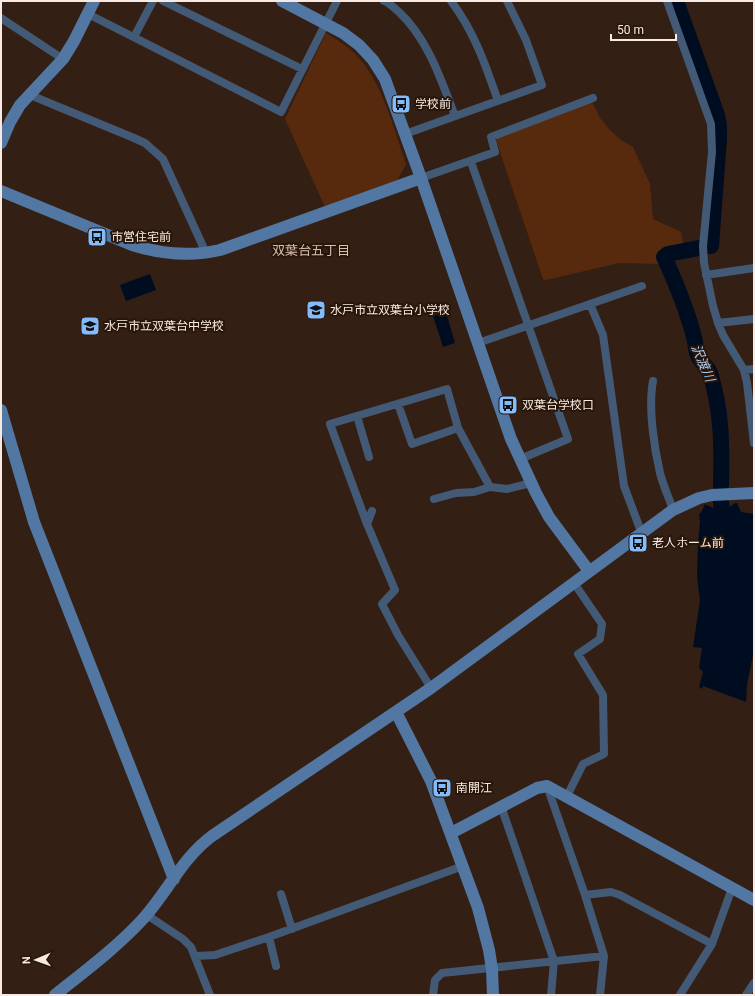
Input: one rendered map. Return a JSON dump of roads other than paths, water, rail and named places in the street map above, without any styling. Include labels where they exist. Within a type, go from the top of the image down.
[{"type":"street","points":[[1,143],[10,122],[20,105],[63,59],[94,1]]},
{"type":"street","points":[[134,37],[152,1]]},
{"type":"street","points":[[163,1],[302,69]]},
{"type":"street","points":[[282,1],[327,23],[359,45],[373,60],[384,79],[421,178],[511,439],[531,483],[549,517],[589,572]]},
{"type":"street","points":[[88,14],[281,112],[338,1]]},
{"type":"street","points":[[451,1],[466,24],[482,57],[498,101]]},
{"type":"street","points":[[405,134],[542,85],[526,40],[507,1]]},
{"type":"street","points":[[667,1],[711,124],[712,152],[703,246],[706,275],[718,323],[723,335],[744,370],[754,442]]},
{"type":"street","points":[[387,2],[406,18],[423,42],[439,74],[454,116]]},
{"type":"street","points":[[1,18],[63,59]]},
{"type":"street","points":[[30,95],[134,138],[145,143],[155,151],[163,159],[206,253]]},
{"type":"street","points":[[1,191],[148,250],[178,254],[206,253],[242,242],[421,178],[471,162],[495,152],[491,137],[594,98]]},
{"type":"street","points":[[471,162],[568,439],[520,459]]},
{"type":"street","points":[[706,275],[754,268]]},
{"type":"street","points":[[478,343],[642,286]]},
{"type":"street","points":[[590,304],[603,335],[624,486],[642,534]]},
{"type":"street","points":[[718,323],[754,319]]},
{"type":"street","points":[[744,370],[754,369]]},
{"type":"street","points":[[653,381],[651,392],[653,428],[660,474],[673,510]]},
{"type":"street","points":[[431,688],[398,635],[382,604],[395,590],[367,524],[330,424],[447,389],[458,428],[490,487]]},
{"type":"street","points":[[398,404],[412,444],[458,428]]},
{"type":"street","points":[[1,410],[34,522],[174,879]]},
{"type":"street","points":[[357,416],[369,457]]},
{"type":"street","points":[[434,499],[456,493],[474,492],[490,487],[507,489],[531,483]]},
{"type":"street","points":[[55,995],[111,951],[147,915],[201,844],[431,688],[673,510],[698,498],[712,495],[754,493]]},
{"type":"street","points":[[367,524],[372,511]]},
{"type":"street","points":[[567,796],[583,764],[604,754],[603,695],[578,654],[600,639],[602,624],[574,583]]},
{"type":"street","points":[[396,712],[431,781],[482,921],[492,968],[493,995]]},
{"type":"street","points":[[547,786],[585,895],[604,956],[600,995]]},
{"type":"street","points":[[451,833],[537,788],[547,786],[754,900]]},
{"type":"street","points":[[501,806],[554,961],[551,995]]},
{"type":"street","points":[[196,956],[215,955],[269,937],[463,866]]},
{"type":"street","points":[[680,995],[712,944],[732,888]]},
{"type":"street","points":[[585,895],[611,892],[620,895],[712,944]]},
{"type":"street","points":[[280,894],[292,929]]},
{"type":"street","points":[[147,915],[183,939],[191,947],[196,956],[210,995]]},
{"type":"street","points":[[269,937],[276,966]]},
{"type":"street","points":[[433,995],[435,980],[442,973],[604,956]]},
{"type":"street","points":[[746,995],[754,983]]},
{"type":"water","points":[[150,274],[156,290],[126,301],[120,285]]},
{"type":"water","points":[[446,312],[455,343],[443,347],[433,316]]},
{"type":"water","points":[[737,503],[741,512],[754,514],[754,651],[747,684],[746,702],[703,686],[702,689],[699,687],[703,672],[699,668],[702,648],[693,647],[700,600],[697,577],[700,522],[699,514],[701,513],[705,504],[713,508],[720,509],[732,506]]},
{"type":"waterway","name":"沢渡川","points":[[676,1],[717,115],[719,126],[711,246],[708,246]]},
{"type":"waterway","name":"沢渡川","points":[[699,248],[668,254],[664,257],[685,307],[695,339],[697,353],[700,360],[710,373],[714,387],[719,415],[721,485]]},
{"type":"waterway","name":"沢渡川","points":[[721,502],[723,530]]},
{"type":"place","name":"学校前","points":[[401,104]]},
{"type":"place","name":"市営住宅前","points":[[97,237]]},
{"type":"place","name":"水戸市立双葉台小学校","points":[[316,310]]},
{"type":"place","name":"水戸市立双葉台中学校","points":[[90,326]]},
{"type":"place","name":"双葉台学校口","points":[[508,405]]},
{"type":"place","name":"老人ホーム前","points":[[638,543]]},
{"type":"place","name":"南開江","points":[[442,788]]},
{"type":"district","name":"双葉台五丁目","points":[[311,250]]}]
